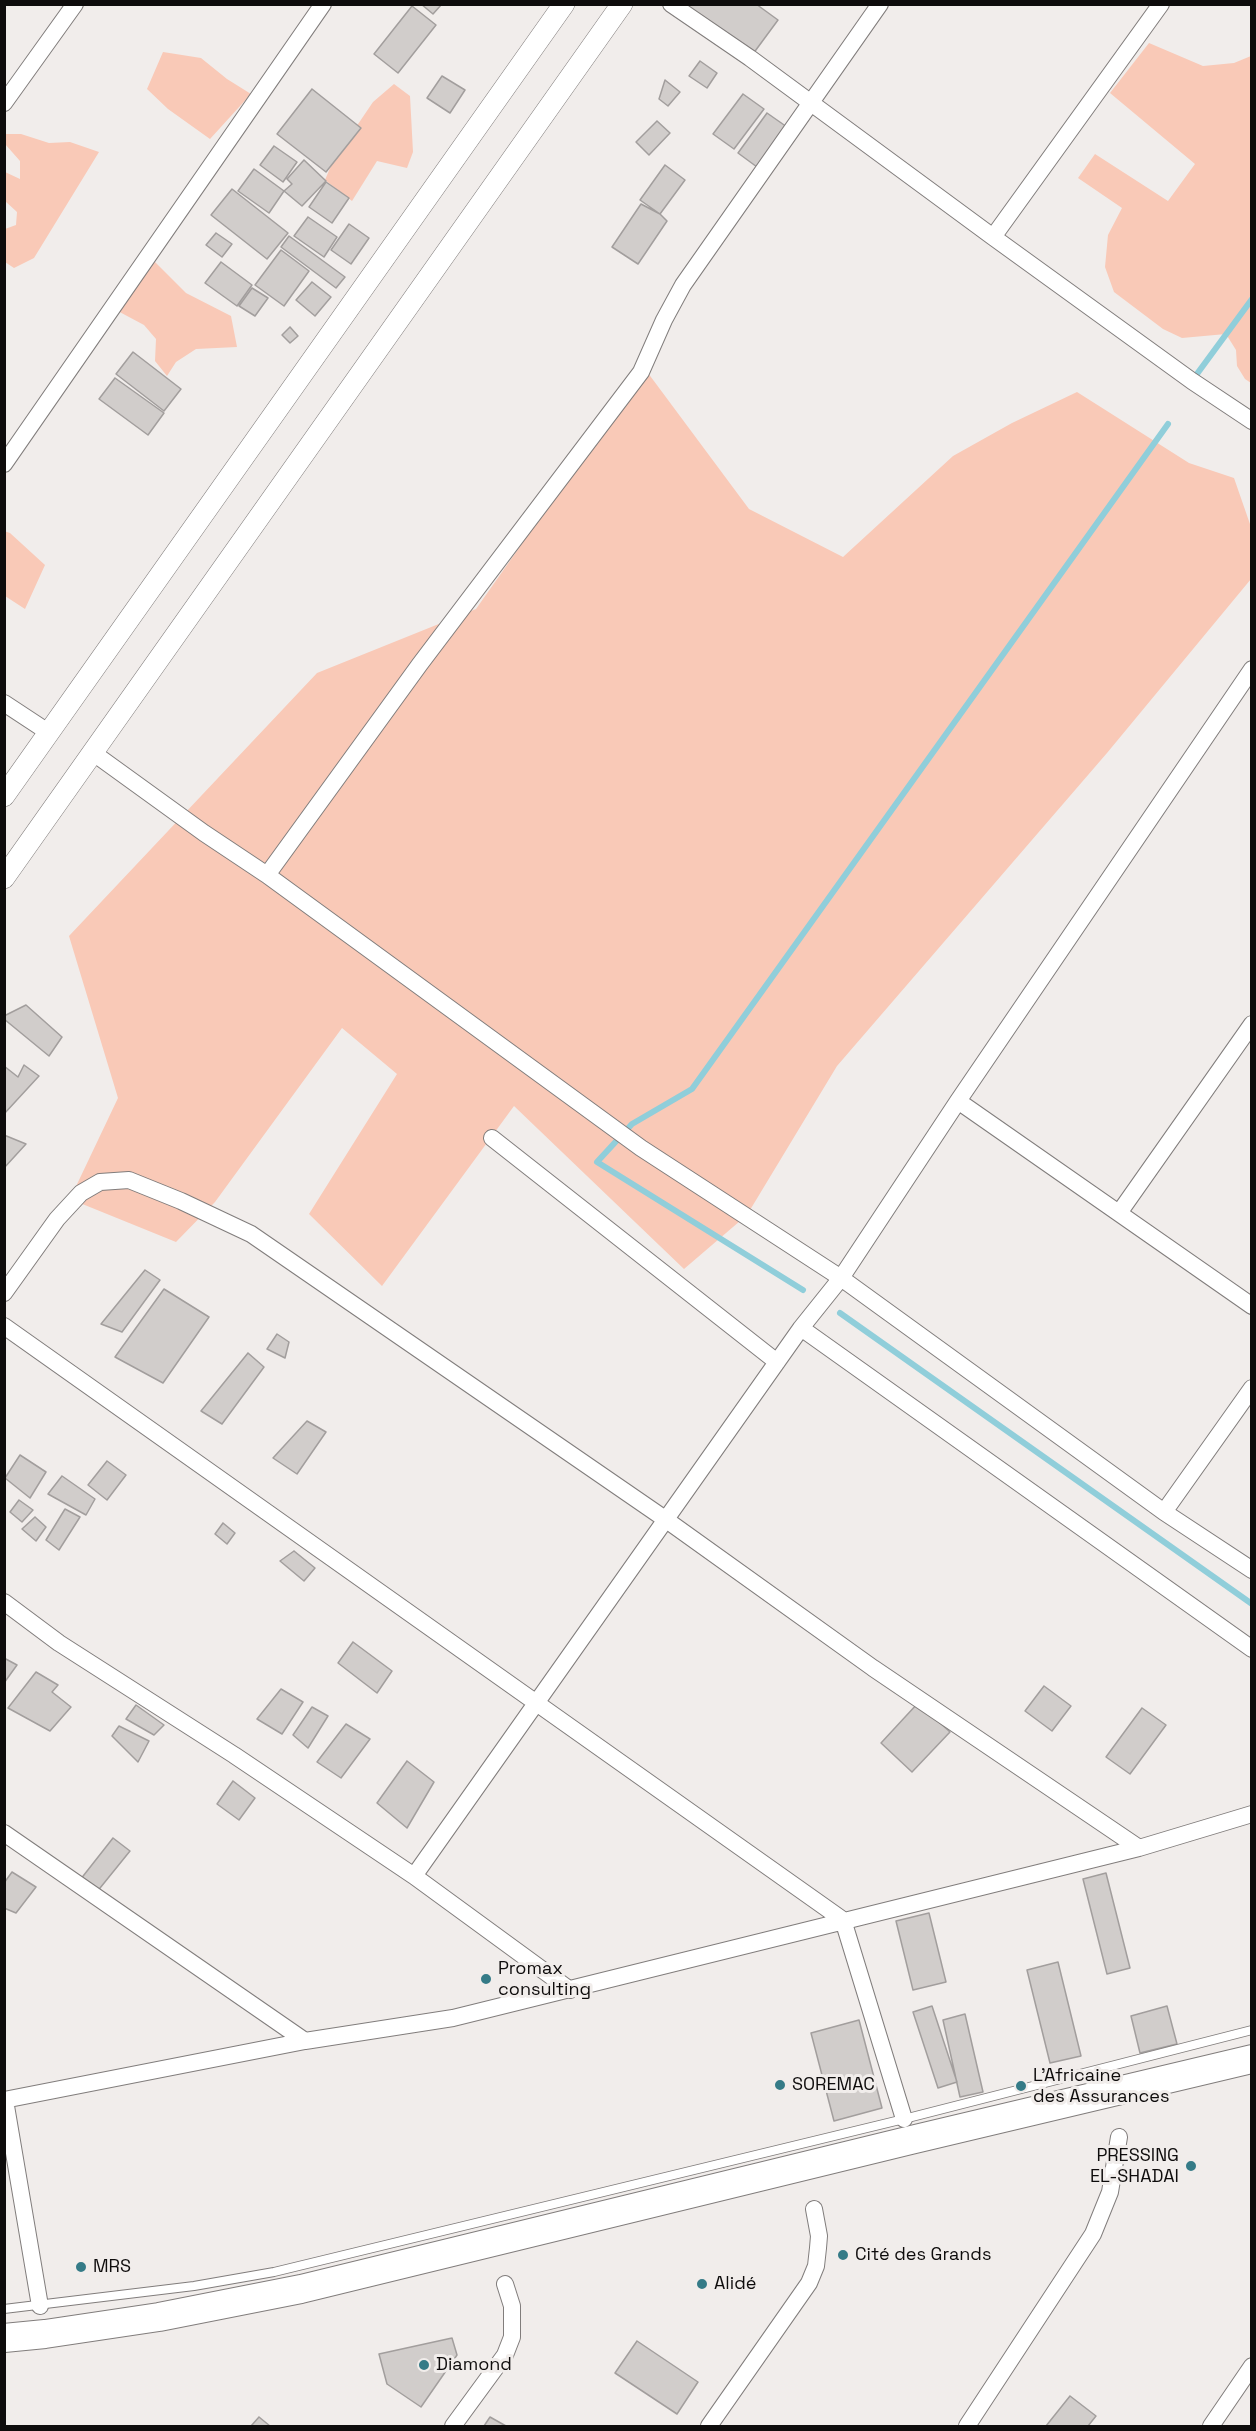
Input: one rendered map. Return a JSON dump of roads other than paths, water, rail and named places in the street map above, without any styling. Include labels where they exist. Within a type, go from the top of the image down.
[{"type":"highway","points":[[4,2338],[159,2317],[302,2289],[1251,2059]]},
{"type":"street","points":[[4,103],[75,4]]},
{"type":"street","points":[[4,464],[323,4]]},
{"type":"street","points":[[4,796],[564,4]]},
{"type":"street","points":[[4,878],[622,4]]},
{"type":"street","points":[[671,4],[750,58],[810,105],[1251,422]]},
{"type":"street","points":[[267,875],[420,664],[641,372],[664,320],[683,285],[880,4]]},
{"type":"street","points":[[993,237],[1161,4]]},
{"type":"street","points":[[414,1875],[801,1328],[841,1278],[1251,669]]},
{"type":"street","points":[[4,703],[48,732]]},
{"type":"street","points":[[93,752],[204,833],[267,875],[598,1118],[841,1278],[1164,1512],[1251,1570]]},
{"type":"street","points":[[1119,1213],[1251,1024]]},
{"type":"street","points":[[958,1101],[1251,1306]]},
{"type":"street","points":[[492,1138],[777,1362]]},
{"type":"street","points":[[4,1293],[57,1219],[81,1192],[100,1182],[129,1180],[181,1201],[251,1234],[665,1519],[873,1668],[1139,1848]]},
{"type":"street","points":[[4,1326],[843,1920],[904,2119]]},
{"type":"street","points":[[801,1328],[1251,1649]]},
{"type":"street","points":[[1164,1512],[1251,1388]]},
{"type":"street","points":[[4,1602],[59,1643],[234,1755],[414,1875],[570,1990]]},
{"type":"street","points":[[40,2306],[5,2100],[305,2041],[453,2018],[1139,1848],[1251,1814]]},
{"type":"street","points":[[4,1833],[305,2041]]},
{"type":"street","points":[[989,2427],[971,2421],[1093,2234],[1110,2192],[1119,2137]]},
{"type":"street","points":[[709,2427],[809,2283],[816,2266],[819,2236],[814,2209]]},
{"type":"street","points":[[453,2427],[505,2355],[512,2337],[512,2306],[505,2284]]},
{"type":"street","points":[[1211,2427],[1251,2366]]},
{"type":"lane","points":[[4,2309],[229,2282],[274,2272],[904,2119],[1251,2030]]},
{"type":"waterway","points":[[1194,378],[1252,299]]},
{"type":"waterway","points":[[803,1290],[597,1162],[632,1124],[692,1089],[1168,424]]},
{"type":"waterway","points":[[840,1313],[1252,1604]]},
{"type":"place","name":"Promax consulting","points":[[486,1979]]},
{"type":"place","name":"SOREMAC","points":[[780,2085]]},
{"type":"place","name":"L'Africaine des Assurances","points":[[1021,2086]]},
{"type":"place","name":"PRESSING EL-SHADAI","points":[[1191,2166]]},
{"type":"place","name":"Cité des Grands","points":[[843,2255]]},
{"type":"place","name":"MRS","points":[[81,2267]]},
{"type":"place","name":"Alidé","points":[[702,2284]]},
{"type":"place","name":"Diamond","points":[[424,2365]]}]
